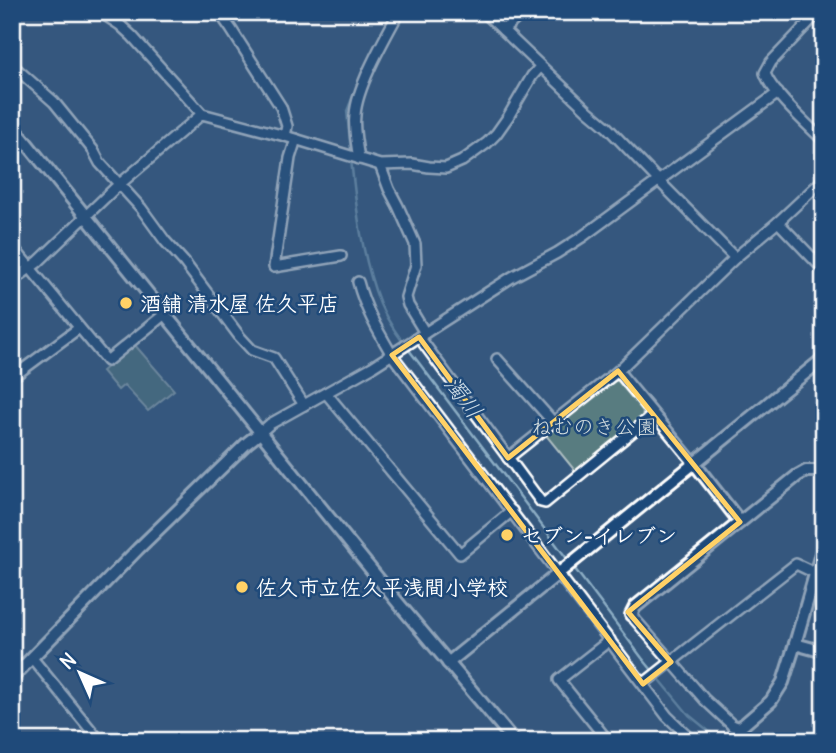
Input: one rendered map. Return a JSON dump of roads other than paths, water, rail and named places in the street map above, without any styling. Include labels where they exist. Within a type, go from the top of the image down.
[{"type":"street","points":[[100,12],[132,36],[202,114],[380,165],[412,164],[446,168],[462,161],[496,134],[540,67]]},
{"type":"street","points":[[219,12],[281,107],[287,125],[285,136]]},
{"type":"street","points":[[357,159],[354,117],[358,100],[399,12]]},
{"type":"street","points":[[484,12],[607,127],[735,258]]},
{"type":"street","points":[[503,30],[524,12]]},
{"type":"street","points":[[818,15],[771,62],[766,69],[766,77],[824,141]]},
{"type":"street","points":[[12,65],[54,102],[100,163],[141,208],[184,262],[240,337],[252,350],[274,358],[304,405]]},
{"type":"street","points":[[12,678],[138,549],[270,424],[394,353],[512,276],[582,237],[778,93]]},
{"type":"street","points":[[12,281],[31,269],[119,185],[202,114]]},
{"type":"street","points":[[12,125],[514,741]]},
{"type":"street","points":[[296,139],[290,158],[274,267],[341,256]]},
{"type":"street","points":[[380,165],[415,244],[416,265],[406,297],[418,338],[541,502],[545,503],[653,415]]},
{"type":"street","points":[[508,458],[618,371],[735,258],[824,178]]},
{"type":"street","points":[[778,222],[824,270]]},
{"type":"street","points":[[12,246],[107,361],[166,313]]},
{"type":"street","points":[[358,282],[368,312],[394,353],[512,512],[561,570],[667,716],[693,741]]},
{"type":"street","points":[[18,373],[79,328]]},
{"type":"street","points":[[448,663],[824,358]]},
{"type":"street","points":[[497,359],[553,422]]},
{"type":"street","points":[[618,371],[740,522]]},
{"type":"street","points":[[327,393],[460,554],[512,512]]},
{"type":"street","points":[[824,471],[802,474],[635,607],[631,615],[705,700],[733,726],[739,728],[771,701],[783,682],[824,543]]},
{"type":"street","points":[[645,683],[796,564],[815,573]]},
{"type":"street","points":[[608,741],[559,680],[610,640]]},
{"type":"street","points":[[796,644],[824,652]]},
{"type":"street","points":[[32,658],[100,741]]},
{"type":"waterway","name":"濁川","points":[[351,152],[347,111],[365,66],[393,12]]},
{"type":"waterway","name":"濁川","points":[[351,159],[364,251],[384,312],[403,342],[568,560]]},
{"type":"waterway","name":"濁川","points":[[572,565],[689,715],[721,741]]},
{"type":"place","name":"酒舗 清水屋 佐久平店","points":[[126,303]]},
{"type":"place","name":"セブン-イレブン","points":[[507,535]]},
{"type":"place","name":"佐久市立佐久平浅間小学校","points":[[242,587]]},
{"type":"park label","name":"ねむのき公園","points":[[594,426]]}]
